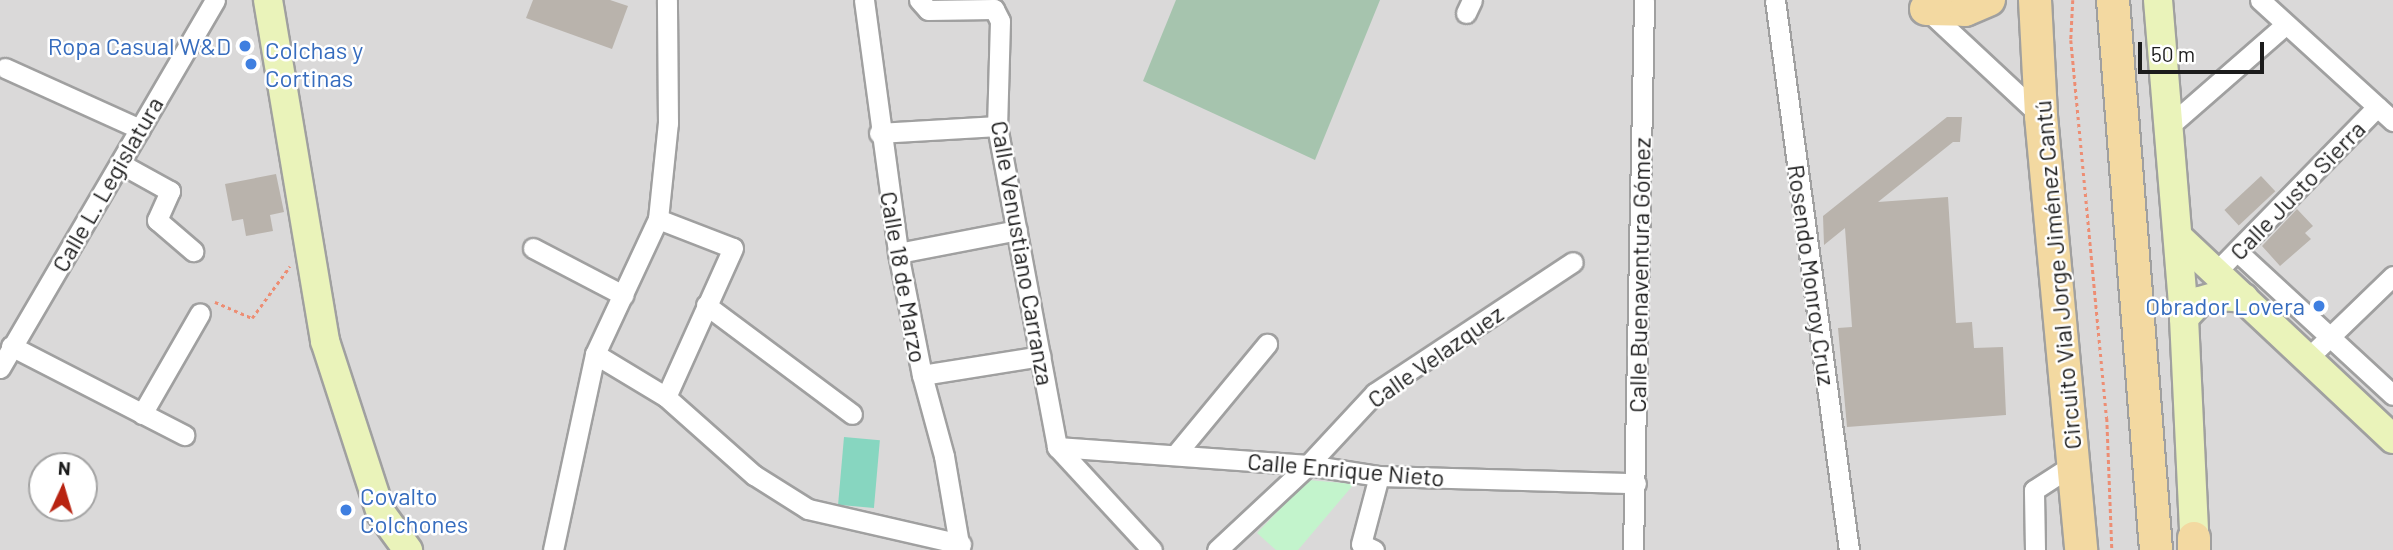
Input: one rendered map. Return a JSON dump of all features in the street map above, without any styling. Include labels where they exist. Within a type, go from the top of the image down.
[{"type":"main road","points":[[268,0],[325,341],[353,437],[381,513],[408,550]]},
{"type":"main road","points":[[1922,4],[1965,10],[1989,0]]},
{"type":"main road","name":"Circuito Vial Jorge Jiménez Cantú","points":[[2035,0],[2041,116],[2081,550]]},
{"type":"main road","points":[[2113,0],[2156,550]]},
{"type":"main road","points":[[2158,0],[2184,318],[2194,546]]},
{"type":"main road","points":[[2178,237],[2393,439]]},
{"type":"main road","points":[[2184,318],[2200,301],[2217,296],[2244,298]]},
{"type":"street","name":"Calle L. Legislatura","points":[[0,368],[215,0]]},
{"type":"street","points":[[552,550],[595,354],[658,219],[668,123],[667,0]]},
{"type":"street","name":"Calle 18 de Marzo","points":[[864,0],[879,133],[898,253],[960,547]]},
{"type":"street","name":"Calle Buenaventura Gómez","points":[[1633,550],[1644,0]]},
{"type":"street","name":"Rosendo Monroy Cruz","points":[[1775,0],[1849,550]]},
{"type":"street","points":[[2260,0],[2393,121]]},
{"type":"street","name":"Calle Venustiano Carranza","points":[[919,2],[928,9],[994,9],[1000,21],[997,126],[1057,447]]},
{"type":"street","points":[[1922,4],[2041,116]]},
{"type":"street","points":[[2168,127],[2285,25]]},
{"type":"street","points":[[5,68],[140,129]]},
{"type":"street","name":"Calle Justo Sierra","points":[[2216,272],[2239,253],[2377,107]]},
{"type":"street","points":[[879,133],[997,126]]},
{"type":"street","points":[[121,164],[170,191],[157,220],[192,251]]},
{"type":"street","points":[[658,219],[733,248],[666,397]]},
{"type":"street","points":[[898,253],[1017,230]]},
{"type":"street","points":[[533,248],[623,295]]},
{"type":"street","points":[[2239,253],[2331,335],[2393,396]]},
{"type":"street","name":"Calle Velazquez","points":[[1217,550],[1308,465],[1375,393],[1573,262]]},
{"type":"street","points":[[2308,358],[2393,276]]},
{"type":"street","points":[[706,305],[852,414]]},
{"type":"street","points":[[142,414],[200,313]]},
{"type":"street","points":[[1176,454],[1267,344]]},
{"type":"street","points":[[12,346],[184,435]]},
{"type":"street","points":[[595,354],[666,397],[754,475],[808,509],[960,547]]},
{"type":"street","points":[[922,375],[1040,356]]},
{"type":"street","points":[[1057,447],[1152,550]]},
{"type":"street","name":"Calle Enrique Nieto","points":[[1057,447],[1308,465],[1379,476],[1636,483]]},
{"type":"street","points":[[2035,550],[2034,490],[2074,464]]},
{"type":"street","points":[[1374,550],[1361,544],[1379,476]]},
{"type":"street","points":[[880,550],[885,530]]},
{"type":"path","points":[[2073,0],[2071,40],[2104,378],[2112,550]]},
{"type":"path","points":[[200,313],[210,300],[252,318],[308,240]]},
{"type":"shaded area","points":[[0,0],[2393,0],[2393,550],[0,550]]},
{"type":"green space","points":[[1176,0],[1380,0],[1315,160],[1143,81]]},
{"type":"green space","points":[[844,437],[880,440],[874,508],[838,505]]},
{"type":"green space","points":[[1308,480],[1354,484],[1298,550],[1276,550],[1257,533]]},
{"type":"building","points":[[533,0],[610,0],[628,6],[612,49],[526,18]]},
{"type":"building","points":[[1947,117],[1962,117],[1960,142],[1953,142],[1878,202],[1948,197],[1956,323],[1972,322],[1974,348],[2003,347],[2006,415],[1847,427],[1838,328],[1852,327],[1845,228],[1824,245],[1823,216]]},
{"type":"building","points":[[276,174],[284,212],[270,215],[273,231],[246,236],[243,219],[232,221],[225,184]]},
{"type":"building","points":[[2261,176],[2275,191],[2239,225],[2224,210]]},
{"type":"building","points":[[2297,209],[2313,226],[2305,233],[2311,239],[2280,266],[2262,246]]},
{"type":"place","name":"Ropa Casual W&D","points":[[245,46]]},
{"type":"place","name":"Colchas y Cortinas","points":[[251,64]]},
{"type":"place","name":"Obrador Lovera","points":[[2319,306]]},
{"type":"place","name":"Covalto Colchones","points":[[346,510]]}]
